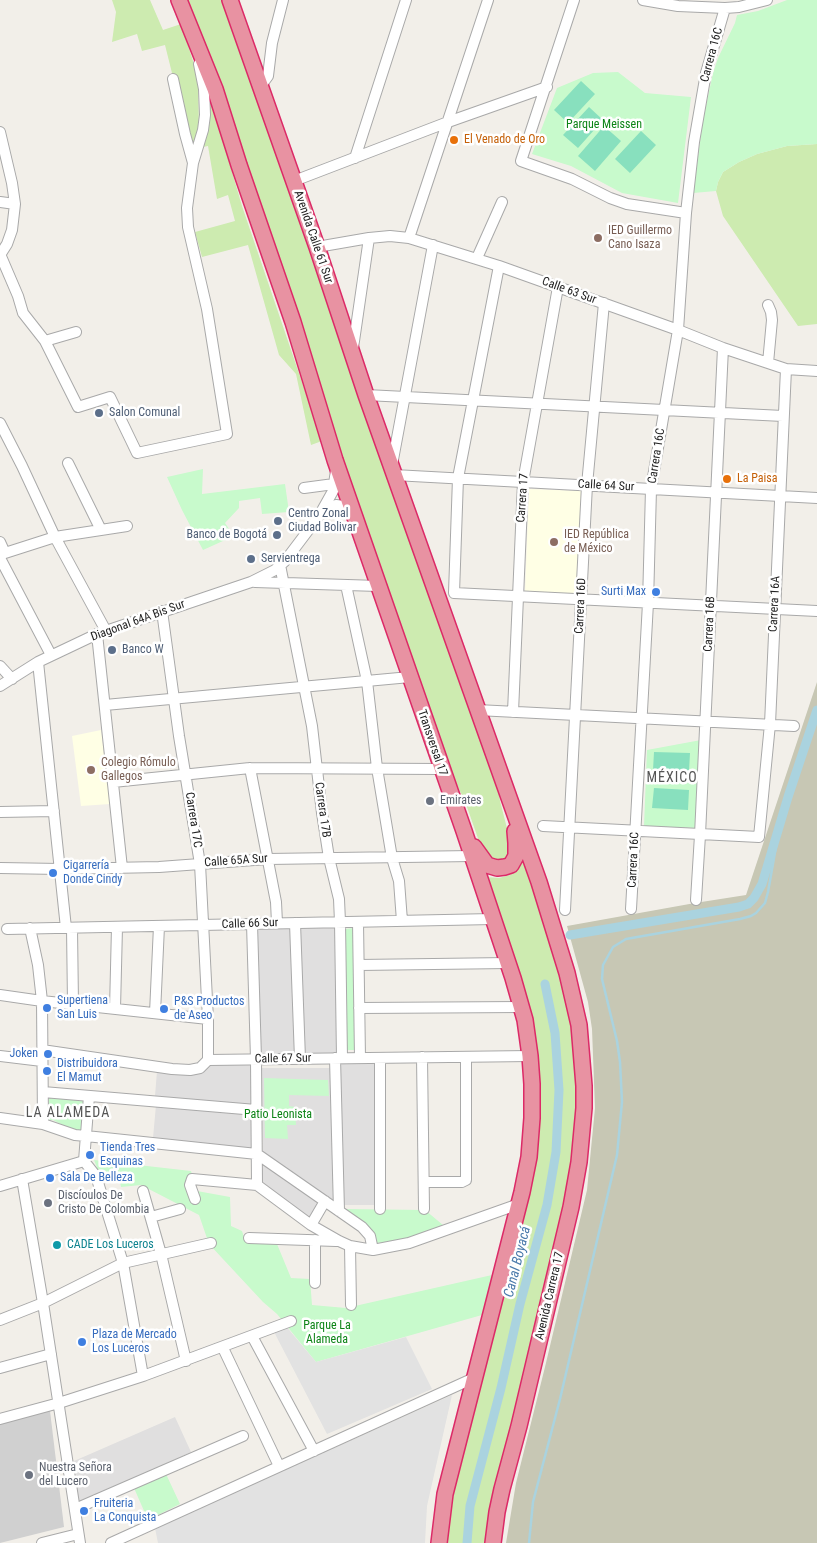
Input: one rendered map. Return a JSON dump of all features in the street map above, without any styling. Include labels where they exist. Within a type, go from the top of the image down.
[{"type":"highway","points":[[179,0],[215,89],[293,322],[335,460]]},
{"type":"highway","name":"Avenida Calle 61 Sur","points":[[230,0],[317,247],[393,472]]},
{"type":"highway","name":"Transversal 17","points":[[335,460],[508,963],[522,1007],[530,1056]]},
{"type":"highway","points":[[393,472],[511,805],[516,837],[514,861],[510,865],[501,868],[487,865],[464,832]]},
{"type":"highway","name":"Avenida Carrera 17","points":[[493,1543],[502,1489],[569,1216],[577,1171],[584,1108],[581,1045],[573,995],[539,882],[511,805]]},
{"type":"highway","points":[[438,1543],[445,1494],[526,1175],[531,1138],[530,1056]]},
{"type":"street","points":[[260,87],[268,76],[272,43],[283,0]]},
{"type":"street","points":[[355,158],[406,0]]},
{"type":"street","points":[[409,238],[488,0]]},
{"type":"street","points":[[574,0],[547,87],[521,161],[572,180],[627,204],[686,213]]},
{"type":"street","points":[[644,0],[725,8],[739,7],[767,0]]},
{"type":"street","name":"Carrera 16C","points":[[631,908],[648,603],[651,489],[678,330],[686,213],[694,142],[706,73],[725,8]]},
{"type":"street","points":[[0,132],[15,204],[12,230],[7,244],[0,254],[18,296],[22,313],[45,342],[78,407],[110,397],[137,453],[227,434],[207,309],[188,227],[186,208],[193,164],[203,130],[205,107],[204,89],[192,31]]},
{"type":"street","points":[[173,79],[193,164]]},
{"type":"street","points":[[294,181],[448,122],[547,87]]},
{"type":"street","points":[[0,202],[15,204]]},
{"type":"street","points":[[477,258],[502,202]]},
{"type":"street","name":"Calle 63 Sur","points":[[317,247],[369,238],[390,236],[409,238],[477,258],[786,369],[817,371]]},
{"type":"street","points":[[352,354],[369,238]]},
{"type":"street","points":[[393,472],[433,245]]},
{"type":"street","points":[[498,266],[458,478],[454,593],[817,612]]},
{"type":"street","name":"Carrera 17","points":[[513,712],[523,482],[558,287]]},
{"type":"street","name":"Carrera 16D","points":[[565,910],[588,485],[604,303]]},
{"type":"street","points":[[768,306],[772,320],[768,363]]},
{"type":"street","points":[[45,342],[76,332]]},
{"type":"street","name":"Carrera 16B","points":[[696,900],[724,348]]},
{"type":"street","name":"Carrera 16A","points":[[700,835],[759,838],[770,724],[786,369]]},
{"type":"street","points":[[366,394],[784,416]]},
{"type":"street","points":[[0,423],[102,633],[105,704],[122,868]]},
{"type":"street","points":[[304,488],[334,484],[335,460]]},
{"type":"street","points":[[68,463],[101,530]]},
{"type":"street","name":"Calle 64 Sur","points":[[393,472],[523,482],[817,498]]},
{"type":"street","name":"Diagonal 64A Bis Sur","points":[[0,686],[50,655],[102,633],[251,582],[269,573],[286,561],[319,516],[334,484]]},
{"type":"street","points":[[319,516],[336,505],[351,507]]},
{"type":"street","points":[[3,556],[55,537],[127,526]]},
{"type":"street","points":[[0,542],[3,556],[50,655]]},
{"type":"street","name":"Carrera 17B","points":[[280,565],[312,726],[329,858],[339,899],[339,1211]]},
{"type":"street","points":[[251,582],[378,586]]},
{"type":"street","points":[[346,585],[367,681],[377,768],[392,858],[399,882],[402,921]]},
{"type":"street","name":"Carrera 17C","points":[[162,611],[200,864],[208,1019],[208,1060]]},
{"type":"street","points":[[38,662],[60,869],[69,928],[73,1004]]},
{"type":"street","points":[[0,666],[12,678]]},
{"type":"street","points":[[105,704],[410,677]]},
{"type":"street","points":[[477,710],[794,726]]},
{"type":"street","points":[[113,782],[250,768],[441,769]]},
{"type":"street","points":[[250,768],[276,902],[277,923]]},
{"type":"street","points":[[0,812],[54,811]]},
{"type":"street","points":[[543,826],[700,835]]},
{"type":"street","name":"Calle 65A Sur","points":[[0,868],[122,868],[268,859],[472,856]]},
{"type":"street","name":"Calle 66 Sur","points":[[6,929],[493,919]]},
{"type":"street","points":[[358,922],[360,1058]]},
{"type":"street","points":[[295,923],[300,1058]]},
{"type":"street","points":[[252,924],[257,1185]]},
{"type":"street","points":[[156,1013],[159,926]]},
{"type":"street","points":[[115,1009],[117,927]]},
{"type":"street","points":[[30,928],[38,965],[42,1001],[43,1124]]},
{"type":"street","points":[[358,965],[508,963]]},
{"type":"street","points":[[0,995],[208,1019]]},
{"type":"street","points":[[359,1008],[522,1007]]},
{"type":"street","name":"Calle 67 Sur","points":[[0,1056],[42,1055],[190,1070],[200,1068],[208,1060],[530,1056]]},
{"type":"street","points":[[422,1057],[424,1209]]},
{"type":"street","points":[[425,1182],[466,1180],[466,1057]]},
{"type":"street","points":[[380,1058],[380,1209]]},
{"type":"street","points":[[43,1092],[256,1110]]},
{"type":"street","points":[[89,1096],[84,1162],[96,1176],[123,1263],[143,1376]]},
{"type":"street","points":[[0,1118],[43,1124],[75,1135],[257,1154],[367,1231],[373,1250]]},
{"type":"street","points":[[0,1186],[84,1162]]},
{"type":"street","points":[[22,1179],[44,1303],[79,1538],[42,1543]]},
{"type":"street","points":[[195,1199],[190,1185],[192,1179],[257,1185],[310,1225],[350,1246],[373,1250],[409,1243],[519,1204]]},
{"type":"street","points":[[143,1191],[161,1254],[186,1361]]},
{"type":"street","points":[[310,1225],[325,1201]]},
{"type":"street","points":[[151,1217],[180,1210]]},
{"type":"street","points":[[249,1238],[339,1241]]},
{"type":"street","points":[[315,1240],[315,1283]]},
{"type":"street","points":[[0,1320],[44,1303],[123,1263],[211,1243]]},
{"type":"street","points":[[350,1246],[351,1305]]},
{"type":"street","points":[[0,1419],[59,1403],[143,1376],[223,1348],[291,1321]]},
{"type":"street","points":[[252,1336],[314,1451]]},
{"type":"street","points":[[223,1348],[280,1466]]},
{"type":"street","points":[[0,1368],[51,1354]]},
{"type":"street","points":[[111,1543],[474,1378]]},
{"type":"street","points":[[75,1510],[243,1436]]},
{"type":"shaded area","name":"IED República de México","points":[[529,489],[582,491],[578,594],[525,592]]},
{"type":"shaded area","points":[[817,682],[817,1543],[506,1543],[516,1483],[587,1190],[595,1108],[592,1029],[588,1002],[567,926],[746,895]]},
{"type":"shaded area","name":"Colegio Rómulo Gallegos","points":[[101,730],[110,804],[81,806],[72,736]]},
{"type":"shaded area","points":[[336,925],[339,1055],[303,1054],[298,927]]},
{"type":"shaded area","points":[[255,927],[292,927],[295,1054],[259,1055]]},
{"type":"shaded area","points":[[339,1061],[376,1062],[376,1205],[342,1205]]},
{"type":"shaded area","points":[[209,1063],[251,1063],[252,1106],[155,1096],[157,1071]]},
{"type":"shaded area","points":[[261,1068],[331,1068],[333,1201],[263,1153]]},
{"type":"shaded area","points":[[156,1105],[251,1113],[253,1149],[153,1138]]},
{"type":"shaded area","points":[[262,1161],[319,1202],[309,1220],[259,1183]]},
{"type":"shaded area","points":[[285,1325],[316,1362],[406,1337],[432,1389],[327,1434],[273,1330]]},
{"type":"shaded area","points":[[452,1395],[427,1506],[425,1543],[158,1543],[155,1528]]},
{"type":"shaded area","name":"Nuestra Señora del Lucero","points":[[50,1411],[64,1527],[0,1543],[0,1423]]},
{"type":"shaded area","points":[[175,1417],[191,1452],[79,1504],[74,1461]]},
{"type":"green space","points":[[112,0],[150,0],[163,30],[181,24],[198,83],[199,127],[192,153],[165,45],[142,51],[137,34],[112,42],[116,12]]},
{"type":"green space","points":[[187,0],[223,0],[497,782],[510,840],[510,853],[503,860],[493,861],[480,844],[467,807],[429,715],[355,497],[274,244],[216,74]]},
{"type":"green space","points":[[787,0],[817,0],[817,144],[787,146],[757,154],[723,172],[716,191],[693,193],[703,120],[713,73],[737,15],[758,11]]},
{"type":"green space","name":"Parque Meissen","points":[[618,72],[645,93],[691,97],[678,203],[622,193],[571,166],[532,154],[557,88],[593,73]]},
{"type":"green space","points":[[581,81],[595,94],[568,123],[554,110]]},
{"type":"green space","points":[[206,83],[242,206],[322,441],[311,445],[296,374],[279,355],[248,245],[202,257],[195,232],[235,221],[228,195],[217,199],[208,146],[203,147],[207,132]]},
{"type":"green space","points":[[589,107],[603,120],[578,148],[563,135]]},
{"type":"green space","points":[[604,126],[621,141],[595,171],[578,156]]},
{"type":"green space","points":[[641,131],[656,145],[630,173],[615,159]]},
{"type":"green space","points":[[817,144],[817,324],[798,326],[723,216],[716,191],[723,172],[739,162],[757,154],[787,146]]},
{"type":"green space","points":[[203,469],[202,494],[285,484],[289,512],[262,514],[260,498],[239,501],[239,508],[225,523],[234,536],[203,550],[167,477]]},
{"type":"green space","points":[[701,740],[698,828],[644,826],[647,750]]},
{"type":"green space","points":[[654,752],[690,753],[689,771],[653,770]]},
{"type":"green space","points":[[654,788],[689,790],[688,810],[652,808]]},
{"type":"green space","points":[[525,858],[550,934],[573,1023],[578,1076],[578,1114],[569,1189],[487,1543],[445,1543],[447,1516],[538,1095],[486,877],[499,878],[510,875],[519,868]]},
{"type":"green space","points":[[354,928],[356,1050],[346,1050],[345,929]]},
{"type":"green space","name":"Patio Leonista","points":[[264,1078],[328,1080],[329,1096],[289,1095],[289,1106],[295,1107],[296,1125],[287,1125],[288,1139],[265,1138]]},
{"type":"green space","points":[[49,1098],[85,1101],[83,1132],[77,1132],[53,1120],[47,1120]]},
{"type":"green space","name":"Parque La Alameda","points":[[94,1160],[191,1171],[197,1191],[230,1197],[231,1226],[242,1231],[245,1240],[277,1244],[291,1278],[310,1279],[312,1305],[346,1308],[492,1275],[482,1315],[316,1362],[277,1314],[263,1302],[209,1244],[199,1215],[141,1185],[121,1187],[119,1177],[102,1180]]},
{"type":"green space","points":[[345,1209],[425,1210],[443,1225],[409,1239],[377,1243]]},
{"type":"green space","points":[[166,1474],[180,1504],[148,1520],[134,1488]]},
{"type":"waterway","points":[[570,935],[748,904],[762,884],[817,710]]},
{"type":"waterway","points":[[529,1543],[533,1502],[560,1399],[617,1155],[622,1102],[620,1062],[617,1041],[602,979],[603,965],[613,947],[626,939],[740,919],[756,913],[765,903],[768,892],[780,824]]},
{"type":"waterway","name":"Canal Boyacá","points":[[467,1543],[470,1506],[501,1388],[520,1304],[547,1205],[556,1152],[559,1090],[555,1033],[545,984]]},
{"type":"place","name":"El Venado de Oro","points":[[454,140]]},
{"type":"place","name":"IED Guillermo Cano Isaza","points":[[598,238]]},
{"type":"place","name":"Salon Comunal","points":[[99,413]]},
{"type":"place","name":"La Paisa","points":[[727,479]]},
{"type":"place","name":"Centro Zonal Ciudad Bolivar","points":[[278,521]]},
{"type":"place","name":"Banco de Bogotá","points":[[277,535]]},
{"type":"place","name":"IED República de México","points":[[554,542]]},
{"type":"place","name":"Servientrega","points":[[251,559]]},
{"type":"place","name":"Surti Max","points":[[656,592]]},
{"type":"place","name":"Banco W","points":[[112,650]]},
{"type":"place","name":"Colegio Rómulo Gallegos","points":[[91,770]]},
{"type":"place","name":"Emirates","points":[[430,801]]},
{"type":"place","name":"Cigarrería Donde Cindy","points":[[53,873]]},
{"type":"place","name":"Supertiena San Luis","points":[[47,1008]]},
{"type":"place","name":"P&S Productos de Aseo","points":[[164,1009]]},
{"type":"place","name":"Joken","points":[[48,1054]]},
{"type":"place","name":"Distribuidora El Mamut","points":[[47,1071]]},
{"type":"place","name":"Tienda Tres Esquinas","points":[[90,1155]]},
{"type":"place","name":"Sala De Belleza","points":[[50,1178]]},
{"type":"place","name":"Discíoulos De Cristo De Colombia","points":[[48,1203]]},
{"type":"place","name":"CADE Los Luceros","points":[[57,1245]]},
{"type":"place","name":"Plaza de Mercado Los Luceros","points":[[82,1342]]},
{"type":"place","name":"Nuestra Señora del Lucero","points":[[29,1475]]},
{"type":"place","name":"Fruiteria La Conquista","points":[[84,1511]]},
{"type":"district","name":"MÉXICO","points":[[672,778]]},
{"type":"district","name":"LA ALAMEDA","points":[[68,1113]]}]
